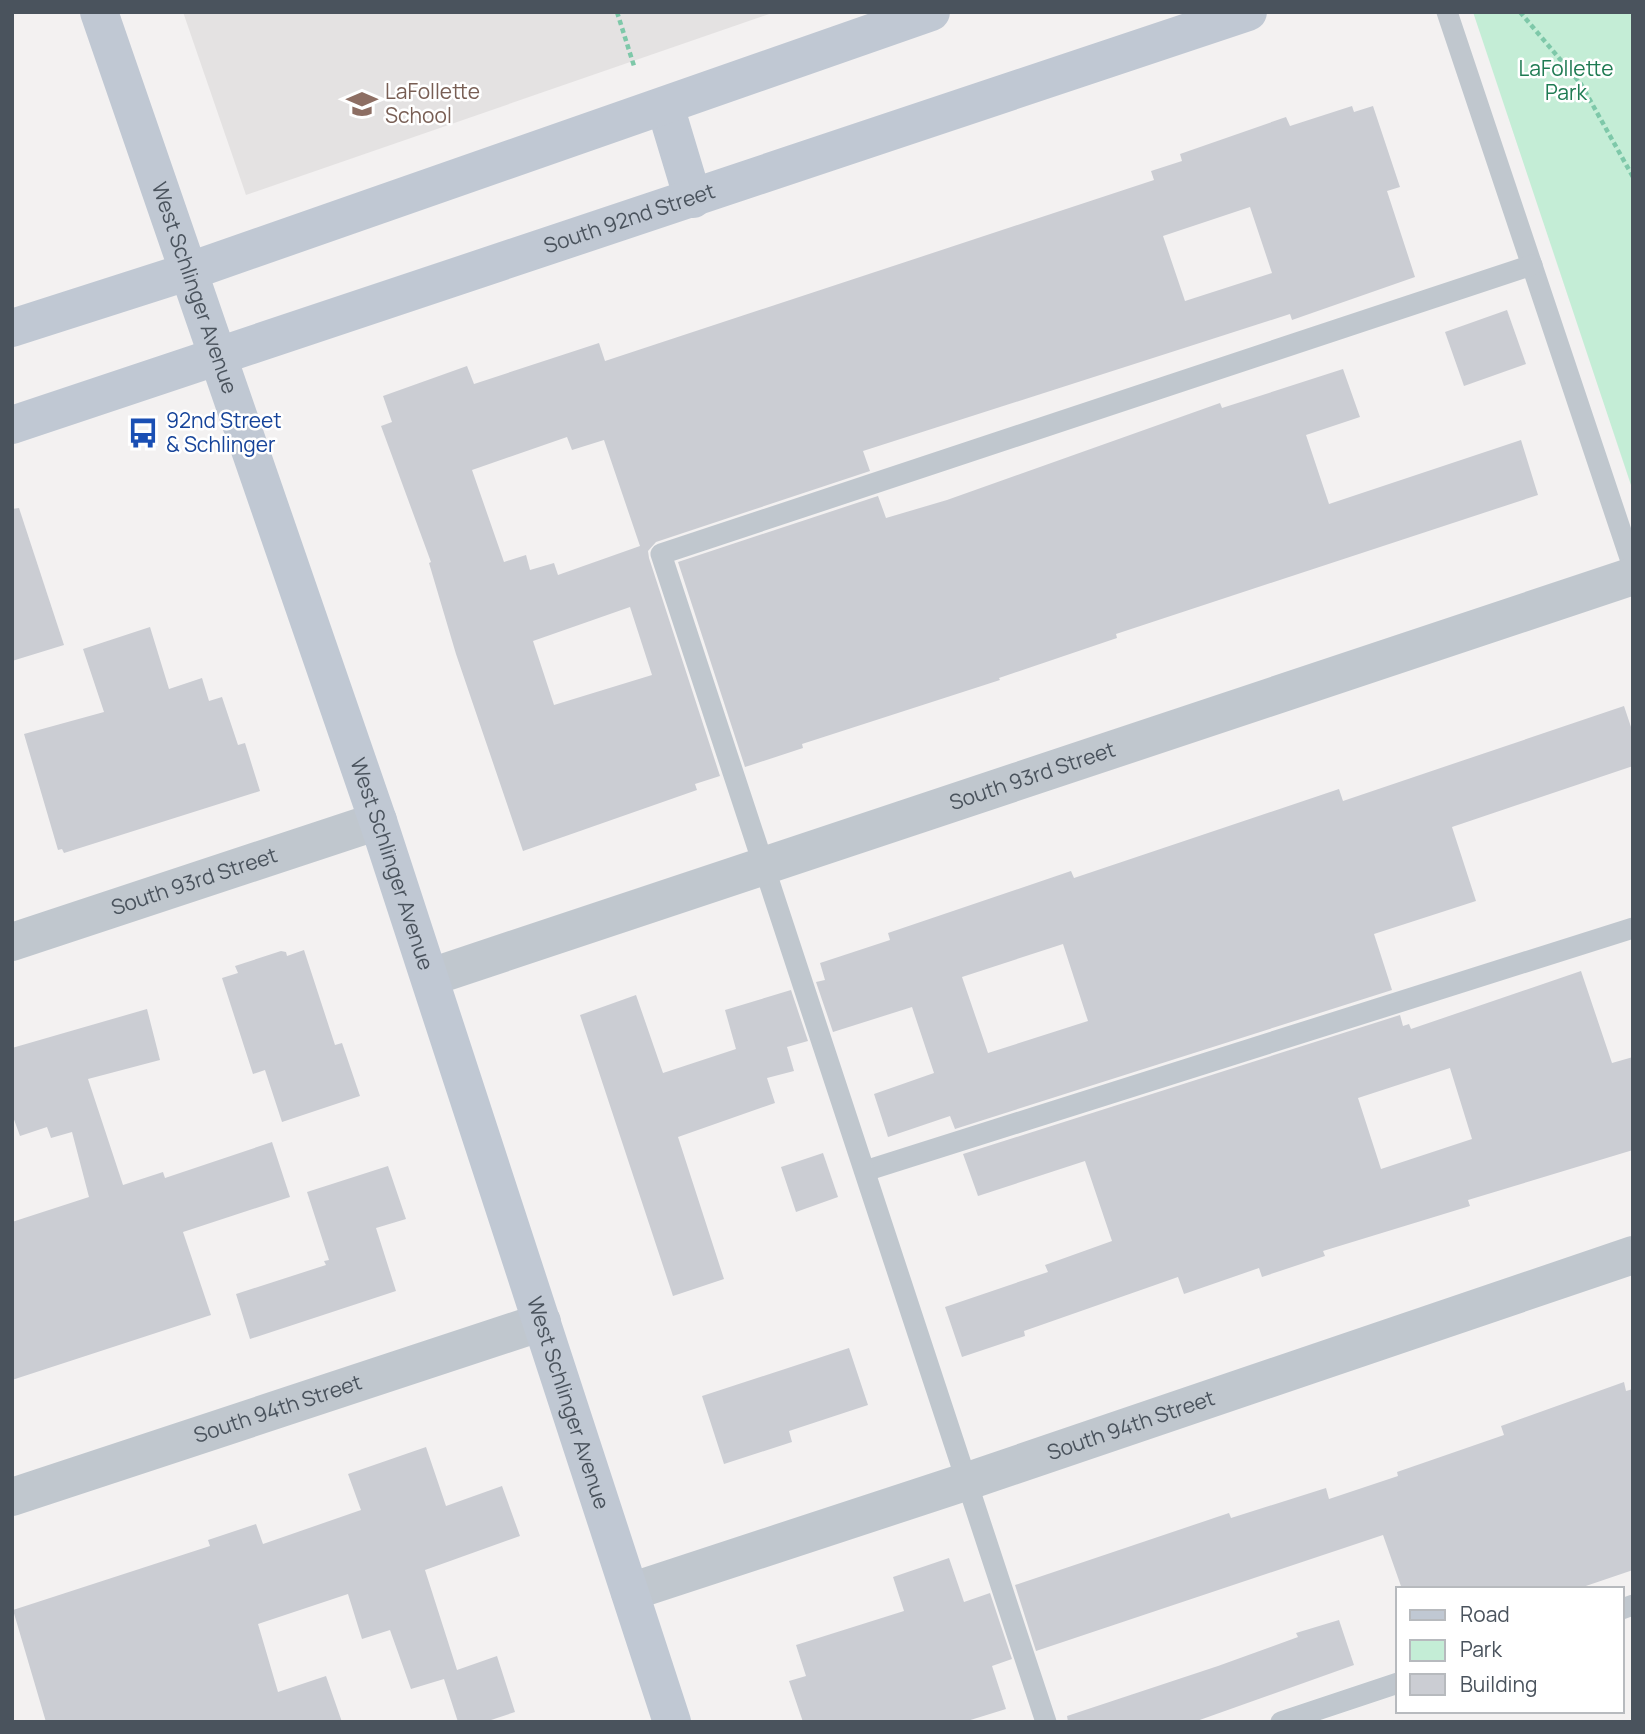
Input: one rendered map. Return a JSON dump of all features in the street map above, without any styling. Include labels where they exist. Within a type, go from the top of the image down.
[{"type":"street","name":"West Schlinger Avenue","points":[[99,12],[379,821],[672,1722]]},
{"type":"street","points":[[12,328],[190,271],[931,12]]},
{"type":"street","name":"South 92nd Street","points":[[12,425],[220,358],[1248,12]]},
{"type":"street","points":[[664,106],[693,199]]},
{"type":"street","name":"South 93rd Street","points":[[431,977],[1633,576]]},
{"type":"street","name":"South 93rd Street","points":[[12,942],[379,821]]},
{"type":"street","name":"South 94th Street","points":[[629,1591],[968,1481],[1633,1255]]},
{"type":"street","name":"South 94th Street","points":[[12,1497],[542,1322]]},
{"type":"lane","points":[[1447,12],[1633,567]]},
{"type":"lane","points":[[1046,1722],[662,554],[1532,265]]},
{"type":"lane","points":[[865,1171],[1633,928]]},
{"type":"lane","points":[[1281,1722],[1396,1684]]},
{"type":"path","points":[[617,12],[634,66]]},
{"type":"path","points":[[1520,12],[1581,84],[1633,177]]},
{"type":"shaded area","name":"LaFollette School","points":[[183,12],[775,12],[246,195]]},
{"type":"green space","name":"LaFollette Park","points":[[1473,12],[1633,12],[1633,491]]},
{"type":"building","points":[[1352,106],[1354,112],[1373,106],[1400,187],[1387,191],[1415,277],[1292,320],[1290,314],[863,451],[870,471],[656,542],[648,551],[649,558],[720,776],[695,784],[697,790],[523,851],[456,654],[429,563],[431,562],[381,426],[392,422],[383,396],[467,366],[474,384],[599,343],[605,361],[1154,180],[1151,171],[1182,161],[1180,154],[1286,117],[1290,126]],"holes":[[[1250,207],[1272,273],[1185,301],[1163,236]],[[567,437],[572,450],[604,440],[640,546],[558,575],[554,563],[530,570],[526,555],[504,562],[472,470]],[[630,607],[652,675],[554,705],[533,641]]]},
{"type":"building","points":[[1507,310],[1526,364],[1464,386],[1445,332]]},
{"type":"building","points":[[1343,369],[1360,417],[1306,435],[1329,504],[1521,440],[1538,495],[1116,634],[1117,638],[999,678],[1000,680],[802,744],[803,748],[745,767],[678,562],[878,496],[886,518],[947,500],[1220,403],[1222,408]]},
{"type":"building","points":[[19,508],[64,645],[12,661],[12,509]]},
{"type":"building","points":[[150,627],[169,689],[202,678],[209,701],[222,697],[238,745],[245,743],[260,791],[64,853],[62,849],[58,850],[24,734],[104,712],[83,649]]},
{"type":"building","points":[[1624,706],[1633,733],[1633,766],[1452,827],[1476,901],[1374,934],[1392,990],[955,1129],[950,1116],[888,1137],[874,1094],[934,1073],[912,1007],[833,1032],[816,982],[825,980],[820,963],[890,940],[888,933],[1071,871],[1074,878],[1339,789],[1343,801]],"holes":[[[1063,944],[1088,1021],[988,1053],[962,977]]]},
{"type":"building","points":[[304,950],[335,1045],[342,1043],[360,1096],[282,1122],[265,1070],[253,1074],[222,978],[238,973],[235,966],[281,951],[286,952],[287,956]]},
{"type":"building","points":[[1581,971],[1612,1063],[1633,1057],[1633,1150],[1468,1200],[1470,1206],[1323,1251],[1325,1256],[1262,1277],[1259,1268],[1184,1294],[1178,1277],[1024,1331],[1025,1336],[962,1357],[945,1307],[1048,1272],[1045,1265],[1112,1241],[1085,1161],[978,1196],[963,1154],[1400,1015],[1403,1026],[1409,1024],[1411,1029]],"holes":[[[1450,1068],[1472,1139],[1381,1169],[1358,1098]]]},
{"type":"building","points":[[791,990],[808,1041],[787,1047],[794,1071],[767,1078],[775,1103],[678,1137],[724,1279],[673,1296],[580,1015],[636,995],[663,1073],[736,1049],[725,1010]]},
{"type":"building","points":[[147,1009],[160,1060],[88,1079],[123,1185],[163,1172],[165,1178],[272,1142],[290,1197],[183,1232],[211,1315],[12,1380],[12,1222],[89,1197],[72,1132],[51,1138],[47,1127],[20,1136],[12,1114],[12,1048]]},
{"type":"building","points":[[823,1153],[838,1197],[796,1212],[781,1167]]},
{"type":"building","points":[[388,1166],[406,1219],[376,1228],[396,1291],[250,1339],[236,1294],[326,1265],[324,1261],[329,1260],[307,1192]]},
{"type":"building","points":[[849,1348],[868,1405],[789,1431],[792,1442],[724,1464],[702,1396]]},
{"type":"building","points":[[1624,1382],[1626,1391],[1633,1389],[1633,1570],[1583,1587],[1401,1587],[1383,1535],[1036,1651],[1015,1585],[1229,1513],[1231,1518],[1326,1488],[1329,1499],[1504,1435],[1501,1426]]},
{"type":"building","points":[[426,1447],[446,1506],[502,1486],[520,1536],[425,1570],[457,1670],[497,1656],[515,1712],[485,1722],[458,1722],[444,1679],[411,1689],[390,1630],[362,1639],[348,1594],[258,1624],[278,1692],[326,1676],[342,1722],[46,1722],[13,1610],[210,1546],[208,1540],[256,1524],[263,1544],[361,1510],[348,1474]]},
{"type":"building","points":[[949,1558],[964,1602],[990,1593],[1012,1659],[992,1666],[1006,1709],[964,1722],[803,1722],[789,1681],[806,1676],[796,1645],[904,1611],[893,1577]]},
{"type":"building","points":[[1339,1620],[1354,1665],[1194,1722],[1068,1722],[1067,1716],[1218,1666],[1298,1637],[1296,1633]]},
{"type":"place","name":"LaFollette School","points":[[362,104]]},
{"type":"place","name":"92nd Street & Schlinger","points":[[143,433]]}]
